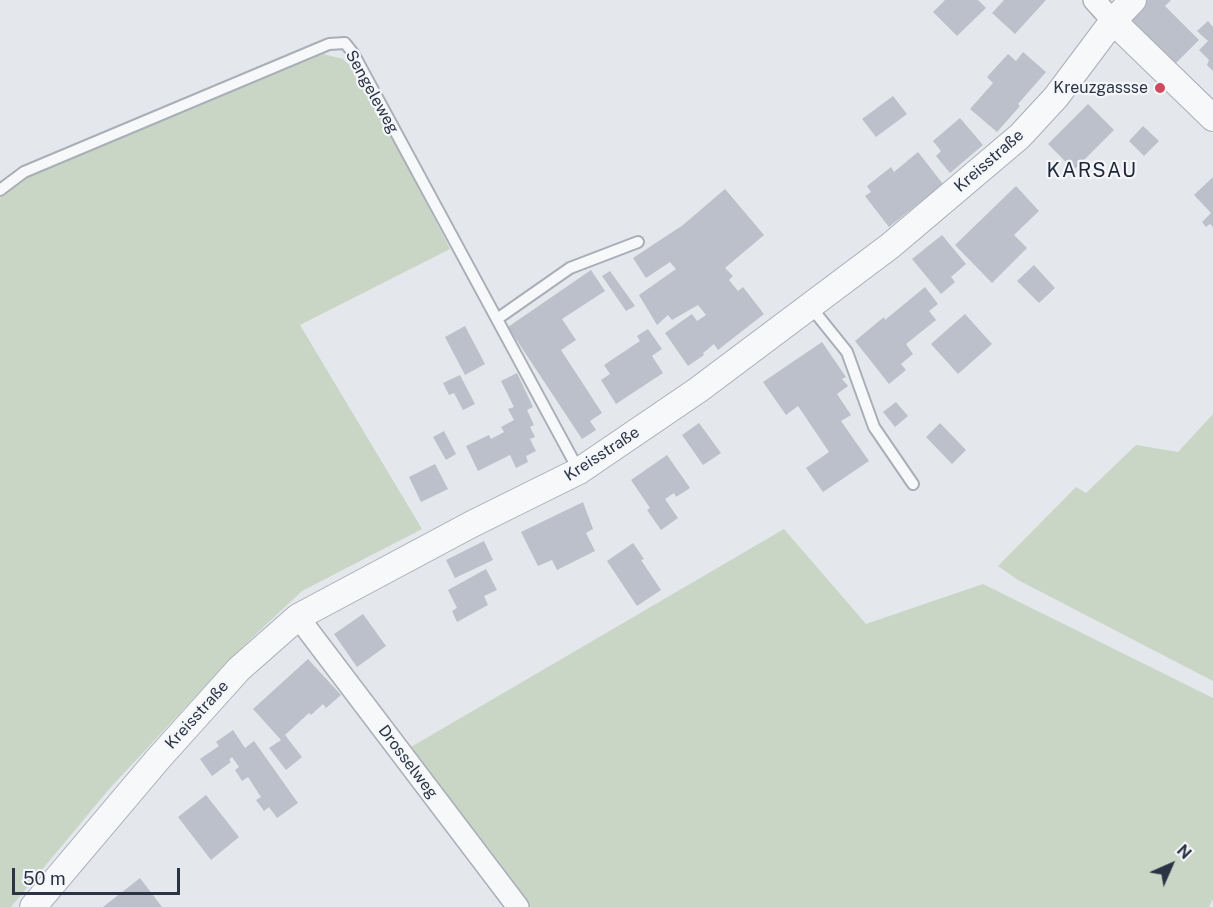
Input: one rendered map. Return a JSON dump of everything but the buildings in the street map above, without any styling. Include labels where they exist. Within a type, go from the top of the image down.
[{"type":"street","points":[[1094,0],[1213,118]]},
{"type":"street","name":"Kreisstraße","points":[[33,907],[158,759],[238,669],[298,616],[472,524],[579,471],[698,390],[890,246],[1020,136],[1056,97],[1113,21],[1133,0]]},
{"type":"street","name":"Drosselweg","points":[[298,616],[518,907]]},
{"type":"lane","name":"Sengeleweg","points":[[0,190],[24,172],[329,44],[345,43],[353,53],[579,471]]},
{"type":"lane","points":[[497,319],[570,268],[638,242]]},
{"type":"lane","points":[[810,306],[847,352],[874,427],[913,484]]},
{"type":"green space","points":[[323,54],[343,59],[361,76],[450,249],[300,325],[422,529],[302,591],[236,653],[110,788],[11,907],[0,907],[0,198],[26,178]]},
{"type":"green space","points":[[1213,414],[1213,681],[1018,580],[998,566],[1076,487],[1086,493],[1136,445],[1178,452]]},
{"type":"green space","points":[[784,529],[866,624],[983,584],[1213,698],[1213,899],[1209,907],[528,907],[411,747]]},
{"type":"place","name":"Kreuzgassse","points":[[1160,88]]},
{"type":"district","name":"KARSAU","points":[[1092,171]]}]
